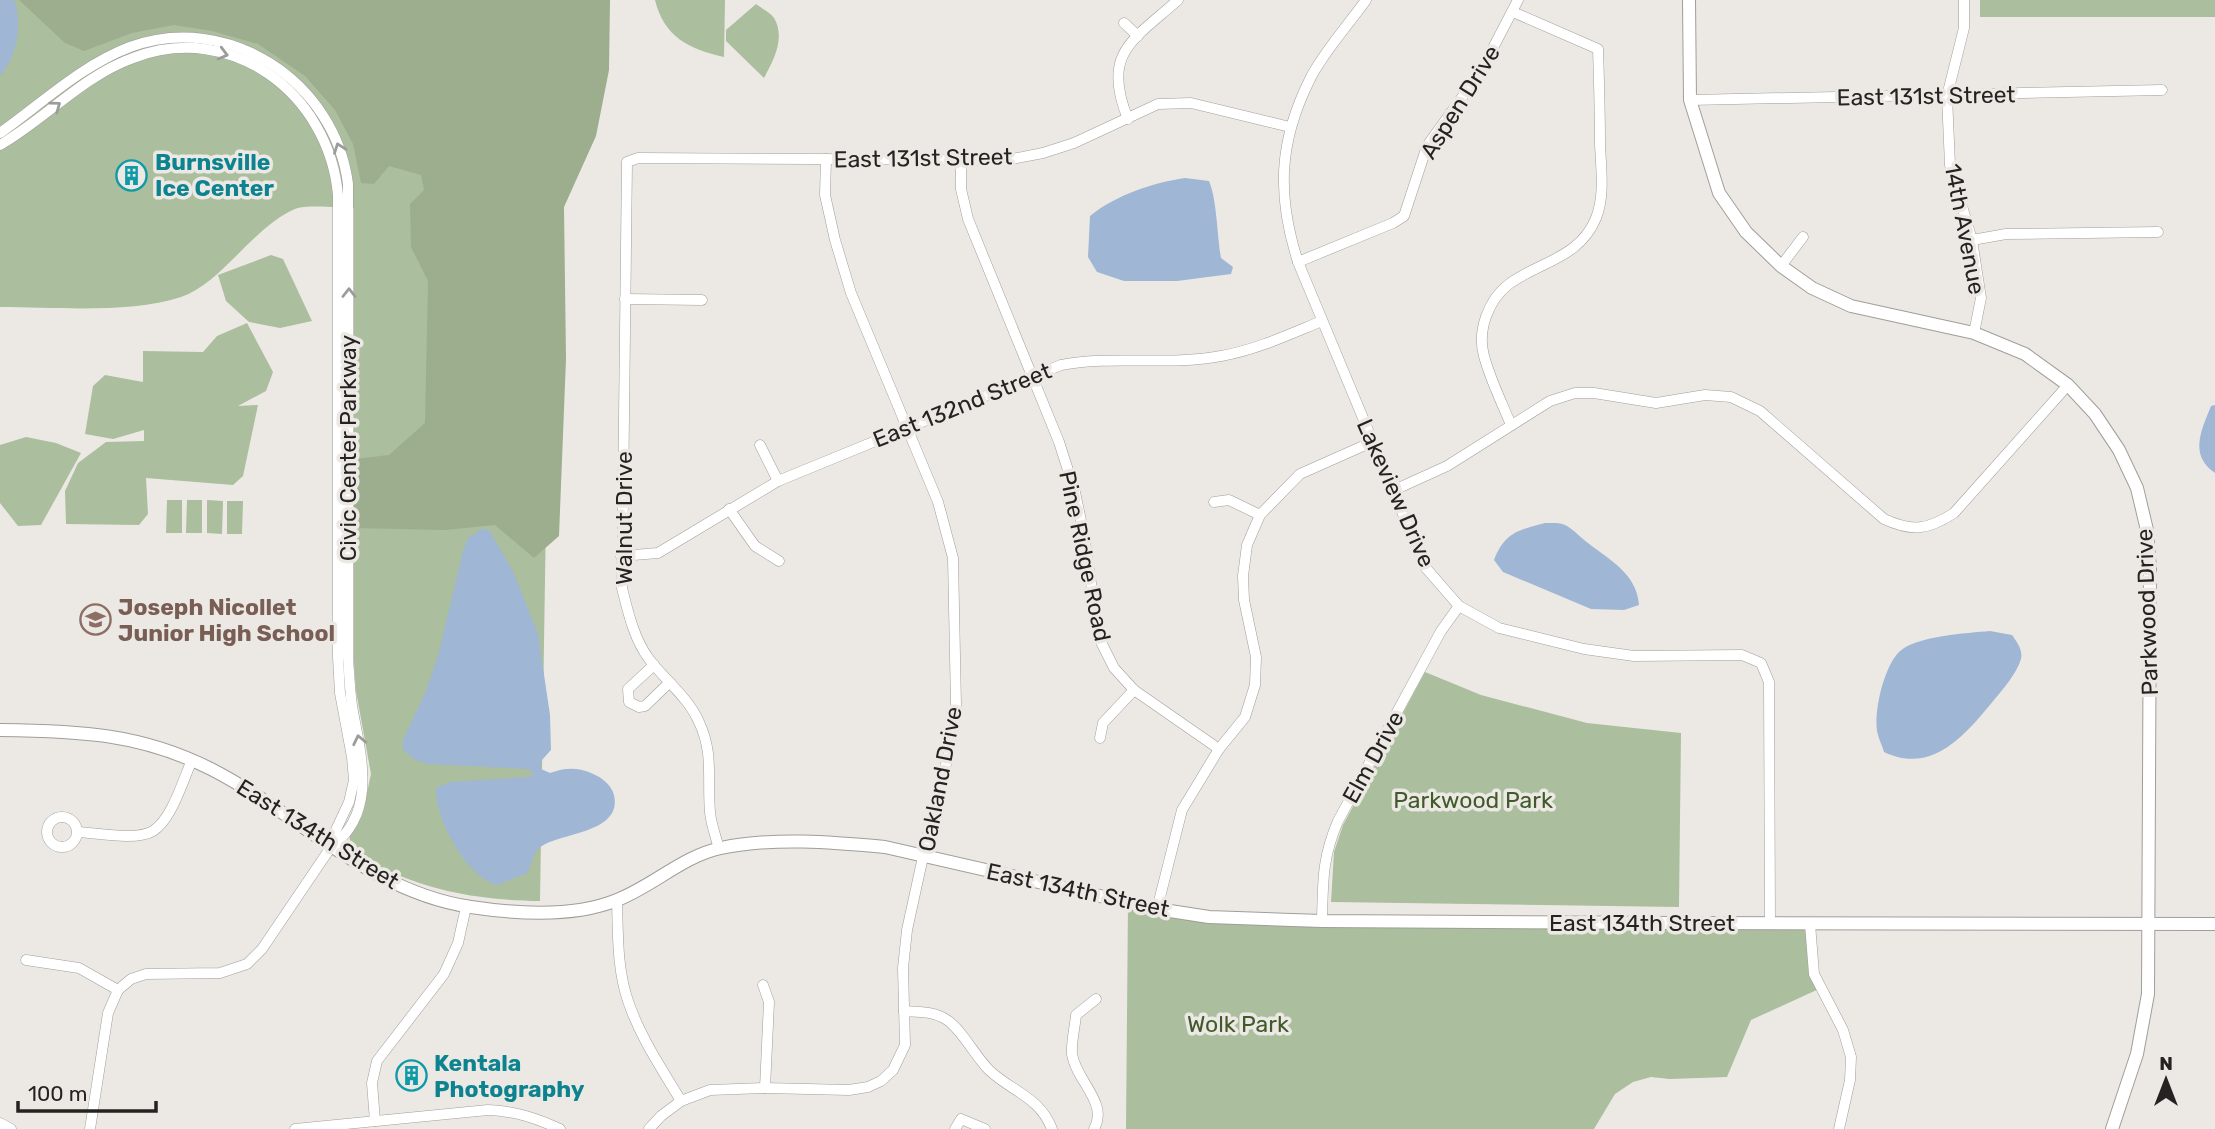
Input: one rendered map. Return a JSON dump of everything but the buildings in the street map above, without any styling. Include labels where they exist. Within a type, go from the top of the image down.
[{"type":"street","points":[[1128,119],[1118,95],[1116,75],[1125,48],[1178,0]]},
{"type":"street","name":"Lakeview Drive","points":[[1366,0],[1310,78],[1290,127],[1283,161],[1283,196],[1287,229],[1298,262],[1425,567],[1459,606],[1499,628],[1584,649],[1634,656],[1742,655],[1761,663],[1769,682],[1770,924]]},
{"type":"street","name":"Aspen Drive","points":[[1298,262],[1404,216],[1427,146],[1481,71],[1518,0]]},
{"type":"street","name":"Parkwood Drive","points":[[1689,0],[1690,100],[1719,193],[1746,232],[1781,267],[1812,288],[1851,306],[1974,333],[2025,354],[2068,385],[2095,414],[2119,450],[2137,488],[2147,530],[2150,569],[2148,994],[2139,1042],[2112,1129]]},
{"type":"street","name":"14th Avenue","points":[[1964,0],[1964,28],[1947,96],[1950,165],[1972,240],[1981,298],[1974,333]]},
{"type":"street","points":[[1511,425],[1483,355],[1482,335],[1486,315],[1508,285],[1564,256],[1581,242],[1595,218],[1601,192],[1598,48],[1513,12]]},
{"type":"street","points":[[1124,23],[1138,36]]},
{"type":"street","name":"Civic Center Parkway","points":[[0,133],[114,54],[148,42],[181,37],[222,42],[270,62],[312,98],[331,128],[344,161],[348,195],[348,657],[364,772],[363,789],[356,813],[344,836],[331,847]]},
{"type":"street","name":"Civic Center Parkway","points":[[0,145],[112,67],[145,54],[182,48],[219,52],[264,71],[304,105],[321,133],[336,174],[339,215],[338,657],[340,694],[354,772],[349,802],[331,847]]},
{"type":"street","name":"East 131st Street","points":[[1690,100],[2162,90]]},
{"type":"street","name":"East 131st Street","points":[[628,162],[638,158],[1007,160],[1074,143],[1158,104],[1191,103],[1290,127]]},
{"type":"street","name":"Oakland Drive","points":[[649,1129],[661,1115],[681,1101],[710,1090],[849,1090],[881,1082],[893,1070],[905,1045],[905,950],[949,753],[956,705],[953,558],[938,502],[851,293],[825,195],[826,159]]},
{"type":"street","name":"Pine Ridge Road","points":[[961,160],[961,189],[968,219],[1059,442],[1075,492],[1099,638],[1114,668],[1134,690],[1219,749]]},
{"type":"street","name":"Walnut Drive","points":[[628,162],[622,588],[630,619],[647,657],[685,699],[698,719],[707,742],[711,768],[710,813],[719,849]]},
{"type":"street","points":[[1972,240],[2006,234],[2158,232]]},
{"type":"street","points":[[1781,267],[1803,237]]},
{"type":"street","points":[[625,299],[702,300]]},
{"type":"street","name":"East 132nd Street","points":[[621,556],[658,553],[778,481],[1061,365],[1087,360],[1181,360],[1222,356],[1262,345],[1322,321]]},
{"type":"street","points":[[1392,491],[1447,466],[1550,401],[1575,393],[1594,393],[1656,403],[1705,395],[1731,397],[1760,411],[1884,519],[1900,527],[1919,529],[1938,524],[1954,513],[2068,385]]},
{"type":"street","points":[[1157,909],[1182,810],[1219,749],[1245,717],[1255,685],[1256,657],[1244,600],[1243,576],[1247,545],[1260,515],[1300,474],[1372,442]]},
{"type":"street","points":[[760,445],[778,481]]},
{"type":"street","points":[[1214,502],[1229,500],[1260,515]]},
{"type":"street","points":[[729,509],[755,546],[779,561]]},
{"type":"street","name":"Elm Drive","points":[[1322,921],[1323,870],[1329,842],[1338,821],[1441,631],[1459,606]]},
{"type":"street","points":[[654,665],[628,689],[629,702],[639,708],[645,706],[670,682]]},
{"type":"street","points":[[1100,738],[1103,723],[1134,690]]},
{"type":"street","name":"East 134th Street","points":[[0,730],[87,732],[157,747],[192,760],[236,783],[331,847],[409,891],[466,907],[499,911],[582,909],[617,900],[686,862],[719,849],[762,843],[885,847],[1157,909],[1209,917],[1322,921],[2215,924]]},
{"type":"street","points":[[78,832],[136,836],[153,832],[167,818],[192,760]]},
{"type":"street","points":[[90,1129],[108,1013],[118,990],[131,979],[146,974],[220,973],[247,964],[262,949],[331,847]]},
{"type":"street","points":[[617,900],[619,961],[628,1000],[642,1034],[681,1101]]},
{"type":"street","points":[[375,1121],[372,1083],[377,1061],[444,974],[458,943],[466,907]]},
{"type":"street","points":[[1810,924],[1814,974],[1843,1030],[1851,1057],[1850,1080],[1839,1129]]},
{"type":"street","points":[[26,960],[79,968],[118,990]]},
{"type":"street","points":[[763,985],[769,1002],[765,1088]]},
{"type":"street","points":[[1094,1129],[1099,1116],[1096,1100],[1088,1094],[1072,1055],[1076,1015],[1097,999]]},
{"type":"street","points":[[904,1011],[930,1013],[948,1020],[990,1071],[1030,1098],[1042,1110],[1052,1129]]},
{"type":"street","points":[[295,1129],[488,1110],[510,1111],[533,1117],[560,1129]]},
{"type":"street","points":[[955,1129],[961,1119],[985,1129]]},
{"type":"street","points":[[0,1123],[11,1129]]},
{"type":"green space","points":[[0,0],[554,0],[540,901],[480,897],[443,890],[405,878],[371,863],[349,847],[350,836],[362,816],[371,774],[356,691],[354,664],[354,208],[316,206],[295,209],[265,229],[210,280],[181,297],[115,308],[0,307]]},
{"type":"green space","points":[[19,0],[610,0],[609,70],[596,136],[564,207],[566,359],[559,536],[534,558],[495,525],[445,530],[354,528],[354,459],[389,455],[425,423],[428,281],[411,247],[410,204],[424,190],[421,175],[389,166],[374,184],[361,183],[353,144],[335,110],[305,76],[258,44],[212,31],[174,25],[132,33],[84,51],[65,43]]},
{"type":"green space","points":[[655,0],[725,0],[724,57],[700,50],[680,39],[665,23]]},
{"type":"green space","points":[[1980,0],[2215,0],[2215,17],[1980,17]]},
{"type":"green space","points":[[756,4],[773,16],[779,33],[777,49],[764,78],[726,41],[726,30]]},
{"type":"green space","points":[[271,255],[283,259],[312,321],[280,328],[249,322],[226,301],[218,275]]},
{"type":"green space","points":[[247,323],[273,372],[266,391],[238,406],[258,405],[243,476],[233,485],[146,478],[148,514],[139,525],[66,524],[65,491],[78,463],[106,442],[144,441],[144,430],[113,439],[85,434],[93,386],[105,375],[143,382],[143,351],[203,352],[217,336]]},
{"type":"green space","points":[[26,437],[56,443],[81,453],[41,525],[18,526],[0,503],[0,445]]},
{"type":"green space","points":[[167,500],[182,500],[182,533],[166,533]]},
{"type":"green space","points":[[187,500],[202,500],[202,533],[186,533]]},
{"type":"green space","points":[[207,500],[223,501],[222,534],[207,533]]},
{"type":"green space","points":[[227,501],[243,501],[242,534],[227,534]]},
{"type":"green space","name":"Parkwood Park","points":[[1425,672],[1481,695],[1587,723],[1681,733],[1679,907],[1331,902],[1334,852],[1343,825]]},
{"type":"green space","name":"Wolk Park","points":[[1128,902],[1209,917],[1810,924],[1821,988],[1751,1020],[1727,1077],[1651,1077],[1633,1082],[1615,1094],[1594,1129],[1126,1129]]},
{"type":"water","points":[[0,0],[14,0],[18,30],[11,59],[0,76]]},
{"type":"water","points":[[1185,178],[1209,181],[1221,258],[1233,267],[1231,274],[1177,281],[1124,281],[1097,272],[1088,257],[1090,216],[1135,191]]},
{"type":"water","points":[[2215,405],[2215,473],[2202,458],[2199,442],[2211,406]]},
{"type":"water","points":[[1545,523],[1567,526],[1613,562],[1628,576],[1639,605],[1624,610],[1591,609],[1503,572],[1494,560],[1503,543],[1520,530]]},
{"type":"water","points":[[482,529],[489,530],[513,571],[538,634],[550,715],[551,750],[541,761],[541,769],[550,773],[570,769],[591,773],[605,781],[614,795],[614,808],[608,818],[599,825],[547,843],[536,852],[527,873],[497,885],[485,880],[474,870],[454,845],[441,815],[436,788],[450,782],[528,777],[533,775],[532,772],[528,769],[428,764],[413,758],[402,747],[438,656],[463,551],[468,538]]},
{"type":"water","points":[[1990,631],[2012,635],[2019,646],[2021,656],[2013,675],[1983,713],[1959,738],[1933,755],[1902,758],[1884,752],[1876,722],[1879,701],[1889,668],[1899,652],[1929,639]]},
{"type":"place","name":"Burnsville Ice Center","points":[[132,175]]},
{"type":"place","name":"Joseph Nicollet Junior High School","points":[[95,620]]},
{"type":"place","name":"Kentala Photography","points":[[411,1076]]}]
